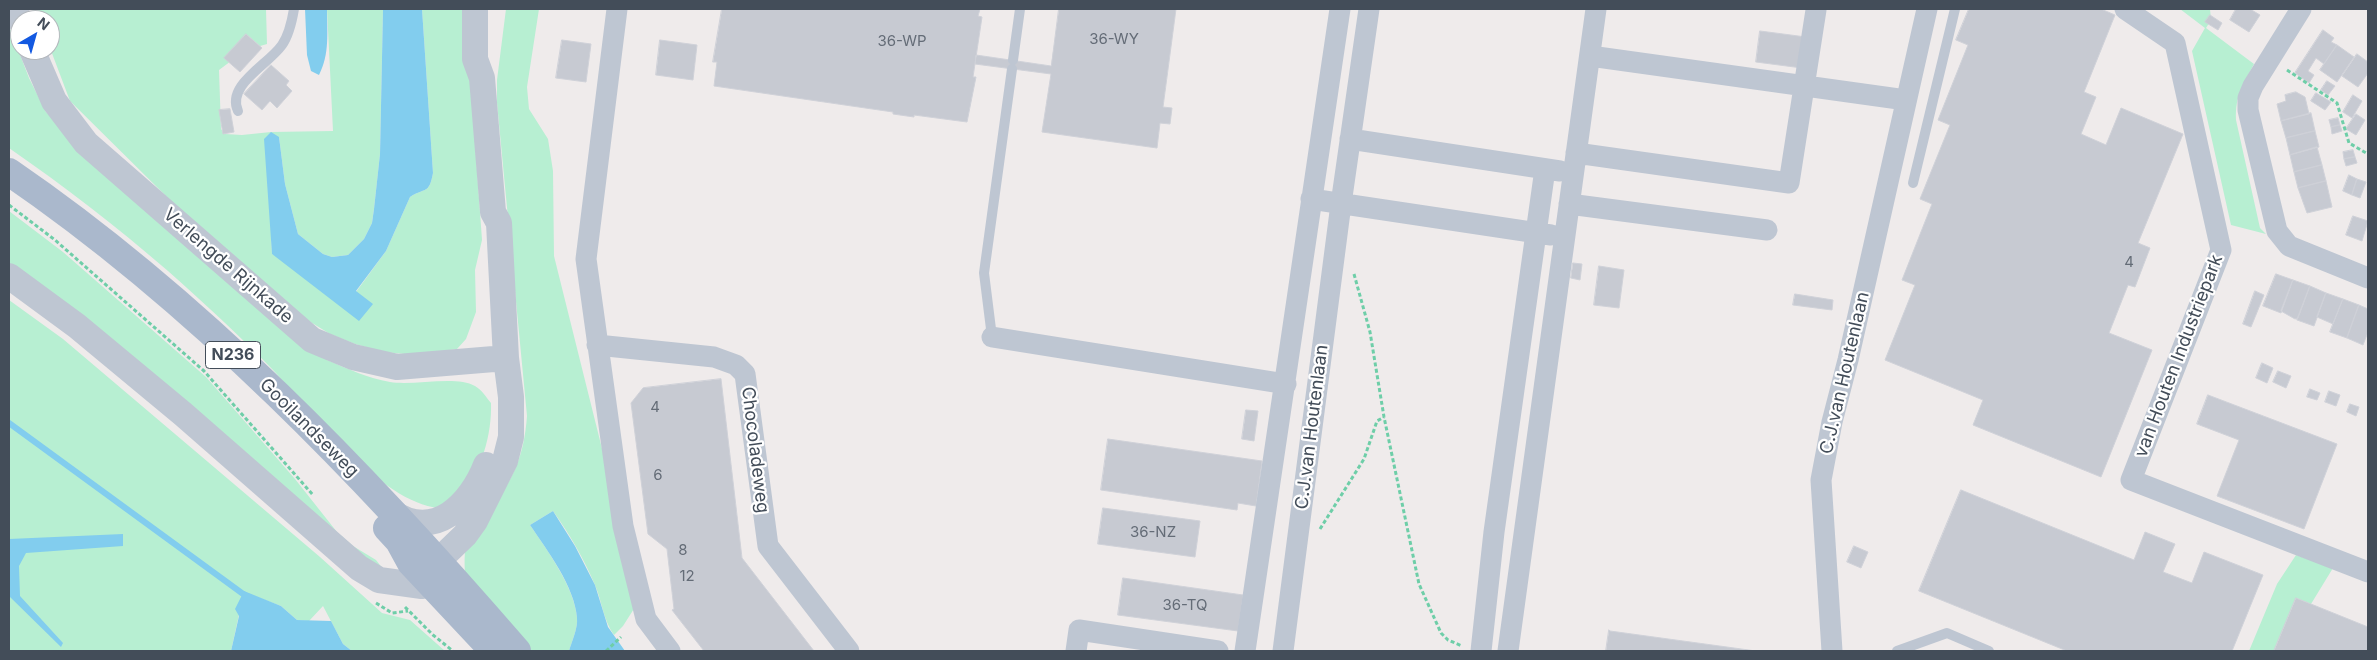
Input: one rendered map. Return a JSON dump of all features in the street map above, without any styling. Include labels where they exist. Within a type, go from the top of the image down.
[{"type":"main road","name":"Gooilandseweg","points":[[9,172],[96,234],[144,274],[320,436],[392,512],[494,651]]},
{"type":"main road","name":"Gooilandseweg","points":[[9,185],[79,240],[219,362],[295,434],[399,542],[411,563],[435,573],[517,651]]},
{"type":"street","points":[[392,512],[403,520],[415,524],[441,519],[457,509],[469,495],[485,468],[493,443],[498,414],[498,223],[493,212],[482,78],[475,59],[475,9]]},
{"type":"street","points":[[482,78],[488,59],[492,9]]},
{"type":"street","points":[[617,9],[586,259],[623,526],[646,619],[670,651]]},
{"type":"street","name":"C.J.van Houtenlaan","points":[[1245,651],[1340,9]]},
{"type":"street","name":"C.J.van Houtenlaan","points":[[1283,651],[1341,204],[1369,9]]},
{"type":"street","points":[[1508,651],[1596,9]]},
{"type":"street","name":"C.J.van Houtenlaan","points":[[1832,651],[1821,480],[1832,422],[1927,9]]},
{"type":"street","name":"van Houten Industriepark","points":[[2124,9],[2175,43],[2221,250],[2131,480],[2368,572]]},
{"type":"street","points":[[2301,9],[2269,59],[2248,98],[2248,110],[2277,231],[2289,246],[2368,278]]},
{"type":"street","points":[[1350,139],[1546,169],[1575,163],[1789,183],[1816,10]]},
{"type":"street","points":[[1590,56],[1906,100]]},
{"type":"street","name":"Verlengde Rijnkade","points":[[36,60],[54,101],[86,143],[312,340],[353,357],[397,367],[499,359]]},
{"type":"street","points":[[1481,651],[1494,532],[1510,432],[1546,169]]},
{"type":"street","points":[[1311,199],[1565,237]]},
{"type":"street","points":[[1569,204],[1767,230]]},
{"type":"street","points":[[9,276],[93,338],[191,420],[359,568],[379,580],[422,586],[435,573],[476,521],[505,461],[511,438],[511,397],[499,359]]},
{"type":"street","name":"C.J.van Houtenlaan","points":[[992,337],[1286,384]]},
{"type":"street","name":"Chocoladeweg","points":[[597,344],[714,357],[736,365],[745,374],[768,546],[849,651]]},
{"type":"street","points":[[1510,432],[1537,436]]},
{"type":"street","points":[[1494,532],[1524,535]]},
{"type":"street","points":[[1484,616],[1512,621]]},
{"type":"street","points":[[1076,651],[1079,630],[1218,651]]},
{"type":"lane","points":[[238,112],[234,100],[238,89],[271,59],[283,44],[291,25],[294,9]]},
{"type":"lane","points":[[992,337],[984,274],[1020,9]]},
{"type":"lane","points":[[1913,183],[1955,9]]},
{"type":"lane","points":[[1897,651],[1947,633],[1988,651]]},
{"type":"path","points":[[2269,59],[2337,103],[2350,142],[2368,154]]},
{"type":"path","name":"Gooilandseweg","points":[[9,205],[55,240],[204,371],[318,501]]},
{"type":"path","points":[[1353,270],[1370,332],[1384,417],[1404,514],[1423,592],[1438,628],[1448,640],[1456,645],[1481,651]]},
{"type":"path","points":[[1319,531],[1364,459],[1375,423],[1384,417]]},
{"type":"path","points":[[408,611],[453,651]]},
{"type":"path","points":[[606,651],[621,637]]},
{"type":"green space","points":[[266,9],[267,44],[260,46],[246,34],[226,57],[231,61],[219,70],[221,129],[225,134],[242,135],[271,132],[333,131],[327,9],[383,9],[380,154],[374,209],[372,223],[364,239],[348,255],[332,257],[323,254],[298,234],[285,184],[279,137],[271,232],[272,254],[356,292],[386,251],[410,197],[428,188],[433,173],[422,9],[468,9],[469,58],[482,240],[475,270],[476,312],[466,339],[457,349],[415,355],[384,352],[355,344],[330,334],[304,318],[173,203],[70,101],[55,60],[60,60],[60,10],[32,10]]},
{"type":"green space","points":[[506,9],[539,9],[527,87],[529,109],[548,139],[553,171],[554,256],[632,569],[637,604],[623,626],[614,635],[607,623],[597,591],[586,566],[553,511],[530,525],[566,582],[575,606],[577,626],[569,651],[530,651],[465,578],[466,544],[511,478],[520,456],[527,416],[497,103],[497,80]]},
{"type":"green space","points":[[2180,9],[2210,9],[2211,20],[2206,28],[2254,64],[2238,97],[2236,120],[2260,228],[2266,234],[2231,225],[2192,51],[2205,28]]},
{"type":"green space","points":[[9,26],[10,60],[22,60],[46,112],[327,360],[366,376],[390,382],[457,381],[475,386],[482,392],[491,403],[490,427],[484,452],[474,475],[467,485],[459,494],[439,508],[417,502],[394,490],[348,453],[273,370],[168,271],[90,207],[9,148]]},
{"type":"green space","points":[[9,211],[63,252],[206,377],[295,479],[337,532],[353,546],[376,560],[383,569],[371,566],[9,264]]},
{"type":"green space","points":[[9,300],[63,339],[320,557],[382,613],[410,620],[445,651],[352,651],[343,644],[323,606],[309,621],[297,620],[281,606],[244,592],[231,651],[9,651]]},
{"type":"green space","points":[[2296,555],[2333,568],[2311,604],[2296,598],[2274,651],[2249,651],[2277,584]]},
{"type":"water","points":[[305,9],[327,9],[326,51],[323,67],[319,75],[311,71],[307,55]]},
{"type":"water","points":[[383,9],[422,9],[433,173],[428,188],[410,197],[386,251],[356,291],[373,304],[359,321],[272,254],[264,139],[271,132],[279,137],[285,184],[298,234],[323,254],[332,257],[348,255],[364,239],[372,223],[374,209],[380,154]]},
{"type":"water","points":[[553,511],[575,546],[595,585],[608,627],[625,651],[569,651],[577,626],[575,606],[559,569],[530,525]]},
{"type":"water","points":[[123,534],[123,546],[26,553],[19,566],[20,596],[63,643],[61,647],[9,596],[9,539]]},
{"type":"water","points":[[244,591],[281,606],[297,620],[331,621],[343,644],[352,651],[231,651],[239,616],[235,609]]},
{"type":"building","points":[[722,9],[980,9],[978,16],[982,17],[973,77],[976,77],[967,122],[914,115],[914,117],[893,114],[893,112],[714,86],[717,62],[713,62]]},
{"type":"building","points":[[1059,9],[1176,9],[1163,107],[1172,108],[1170,124],[1160,123],[1157,148],[1042,132],[1051,74],[975,64],[976,55],[1051,66]]},
{"type":"building","points":[[1969,9],[2101,9],[2115,15],[2084,92],[2096,97],[2081,134],[2106,145],[2121,108],[2183,134],[2138,243],[2150,248],[2135,287],[2128,285],[2109,333],[2152,350],[2101,477],[1973,425],[1983,400],[1885,360],[1915,285],[1902,280],[1932,204],[1920,199],[1950,125],[1938,120],[1968,45],[1956,40]]},
{"type":"building","points":[[2236,9],[2250,9],[2260,15],[2249,32],[2230,20]]},
{"type":"building","points":[[2210,15],[2222,23],[2218,30],[2205,22]]},
{"type":"building","points":[[2323,30],[2334,38],[2331,42],[2337,45],[2324,64],[2316,58],[2308,71],[2314,75],[2309,83],[2295,73]]},
{"type":"building","points":[[1760,31],[1806,37],[1802,68],[1756,62]]},
{"type":"building","points":[[246,34],[262,48],[240,72],[224,58]]},
{"type":"building","points":[[562,40],[591,44],[586,82],[556,78]]},
{"type":"building","points":[[660,40],[697,45],[693,80],[656,75]]},
{"type":"building","points":[[2337,45],[2354,57],[2337,82],[2320,70]]},
{"type":"building","points":[[2357,54],[2368,62],[2368,73],[2358,87],[2342,76]]},
{"type":"building","points":[[271,65],[289,81],[286,85],[292,91],[277,108],[270,101],[262,110],[244,94]]},
{"type":"building","points":[[2327,81],[2335,86],[2328,95],[2321,90]]},
{"type":"building","points":[[2296,92],[2305,97],[2309,114],[2281,121],[2277,104],[2286,101],[2285,95]]},
{"type":"building","points":[[2316,93],[2331,102],[2325,110],[2311,101]]},
{"type":"building","points":[[2353,95],[2362,101],[2352,118],[2343,112]]},
{"type":"building","points":[[230,109],[234,132],[223,134],[219,110]]},
{"type":"building","points":[[2311,113],[2315,131],[2286,138],[2281,121]]},
{"type":"building","points":[[2356,114],[2365,120],[2356,135],[2346,129]]},
{"type":"building","points":[[2338,118],[2340,125],[2331,127],[2329,120]]},
{"type":"building","points":[[2340,125],[2342,131],[2332,134],[2331,127]]},
{"type":"building","points":[[2315,131],[2319,147],[2290,155],[2286,138]]},
{"type":"building","points":[[2317,147],[2322,165],[2294,172],[2290,155]]},
{"type":"building","points":[[2353,150],[2355,157],[2344,159],[2343,152]]},
{"type":"building","points":[[2355,157],[2357,163],[2346,166],[2344,159]]},
{"type":"building","points":[[2322,165],[2326,181],[2298,188],[2294,172]]},
{"type":"building","points":[[2349,175],[2357,179],[2352,195],[2343,191]]},
{"type":"building","points":[[2357,179],[2366,182],[2360,198],[2352,195]]},
{"type":"building","points":[[2326,181],[2332,207],[2307,213],[2298,188]]},
{"type":"building","points":[[2353,216],[2368,221],[2362,241],[2346,235]]},
{"type":"building","points":[[1573,263],[1582,264],[1580,280],[1571,278]]},
{"type":"building","points":[[1599,266],[1624,270],[1619,308],[1594,305]]},
{"type":"building","points":[[2276,274],[2293,280],[2281,313],[2263,306]]},
{"type":"building","points":[[2293,280],[2310,286],[2298,318],[2295,319],[2281,311]]},
{"type":"building","points":[[2310,286],[2326,293],[2314,326],[2297,320]]},
{"type":"building","points":[[2255,291],[2264,295],[2251,327],[2243,324]]},
{"type":"building","points":[[2326,293],[2343,299],[2333,324],[2317,317]]},
{"type":"building","points":[[1795,294],[1833,300],[1832,310],[1793,305]]},
{"type":"building","points":[[2343,299],[2359,305],[2347,338],[2330,332]]},
{"type":"building","points":[[2359,305],[2368,309],[2368,332],[2363,345],[2347,338]]},
{"type":"building","points":[[2262,363],[2273,368],[2267,383],[2256,378]]},
{"type":"building","points":[[2278,371],[2291,376],[2286,388],[2273,382]]},
{"type":"building","points":[[721,379],[742,558],[814,651],[704,651],[672,610],[674,609],[667,549],[648,534],[631,403],[643,388]]},
{"type":"building","points":[[2310,389],[2320,393],[2317,400],[2307,397]]},
{"type":"building","points":[[2329,391],[2340,395],[2336,406],[2325,402]]},
{"type":"building","points":[[2208,395],[2337,444],[2304,529],[2217,496],[2239,440],[2197,424]]},
{"type":"building","points":[[2350,404],[2359,407],[2356,416],[2347,412]]},
{"type":"building","points":[[1246,410],[1258,411],[1254,441],[1242,439]]},
{"type":"building","points":[[1108,439],[1262,461],[1256,506],[1238,503],[1237,510],[1101,490]]},
{"type":"building","points":[[1961,490],[2134,560],[2145,532],[2175,544],[2163,572],[2192,583],[2204,552],[2263,575],[2232,651],[2067,651],[1919,591]]},
{"type":"building","points":[[1103,508],[1200,521],[1195,557],[1098,544]]},
{"type":"building","points":[[1854,546],[1868,552],[1861,568],[1847,562]]},
{"type":"building","points":[[1123,578],[1243,595],[1238,631],[1118,615]]},
{"type":"building","points":[[2296,598],[2368,627],[2368,651],[2274,651]]},
{"type":"building","points":[[1610,631],[1756,651],[1606,651]]},
{"type":"waterway","points":[[9,423],[250,599]]}]
